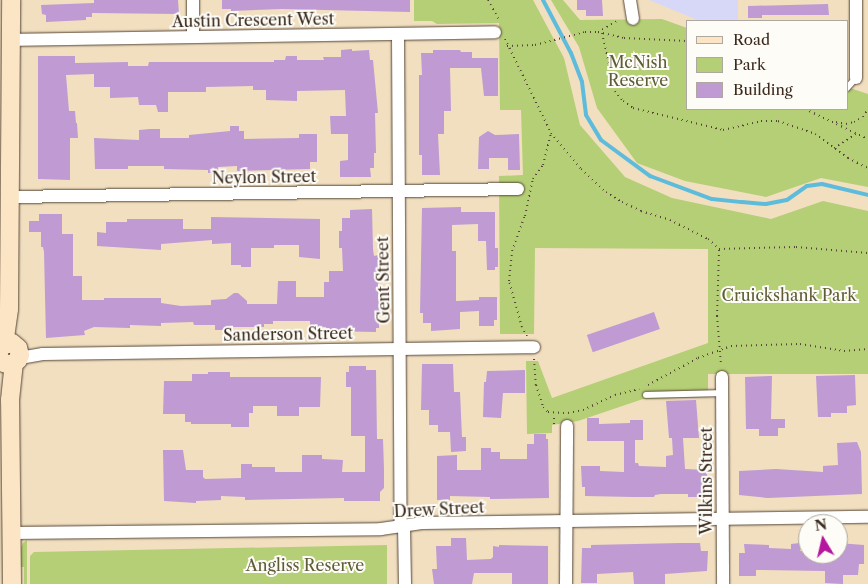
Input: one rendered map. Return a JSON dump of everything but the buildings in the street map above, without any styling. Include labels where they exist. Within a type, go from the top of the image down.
[{"type":"street","points":[[11,0],[9,354],[12,584]]},
{"type":"street","points":[[192,0],[193,37]]},
{"type":"street","points":[[630,0],[633,19]]},
{"type":"street","points":[[856,0],[856,78]]},
{"type":"street","name":"Austin Crescent West","points":[[11,40],[398,34],[499,29]]},
{"type":"street","name":"Gent Street","points":[[398,34],[398,192],[405,584]]},
{"type":"street","name":"Neylon Street","points":[[11,197],[518,189]]},
{"type":"street","name":"Sanderson Street","points":[[9,354],[534,347]]},
{"type":"street","name":"Wilkins Street","points":[[722,377],[723,584]]},
{"type":"street","points":[[560,426],[566,521],[566,584]]},
{"type":"street","name":"Drew Street","points":[[12,533],[381,529],[422,523],[868,517]]},
{"type":"lane","points":[[848,87],[856,78]]},
{"type":"lane","points":[[646,394],[722,393]]},
{"type":"path","points":[[488,0],[499,29],[532,90],[551,133],[581,169],[606,192],[641,211],[678,224],[708,239],[719,249],[796,247],[868,253]]},
{"type":"path","points":[[598,32],[618,22]]},
{"type":"path","points":[[508,46],[535,45],[585,32],[598,32],[624,38],[686,41]]},
{"type":"path","points":[[602,33],[615,91],[623,101],[633,108],[723,130],[761,121],[778,121],[815,134],[834,148],[868,168]]},
{"type":"path","points":[[833,122],[846,124],[854,122],[863,116],[868,109]]},
{"type":"path","points":[[807,110],[868,138]]},
{"type":"path","points":[[551,133],[543,166],[533,179],[525,216],[512,251],[509,281],[522,327],[534,347],[536,385],[539,399],[544,409],[554,413],[578,411],[610,396],[638,390],[719,349],[731,346],[800,344],[844,351],[868,349]]},
{"type":"path","points":[[834,148],[856,134]]},
{"type":"path","points":[[719,249],[717,283],[719,349],[722,377]]},
{"type":"path","points":[[554,413],[560,426]]},
{"type":"shaded area","points":[[649,0],[738,0],[738,20],[698,20]]},
{"type":"green space","name":"Cruickshank Park","points":[[414,0],[533,0],[564,58],[580,125],[625,177],[672,198],[771,219],[823,201],[868,211],[868,374],[708,374],[708,397],[643,399],[578,421],[552,425],[552,433],[527,434],[526,361],[538,361],[552,398],[708,343],[708,249],[535,248],[534,334],[500,334],[499,176],[523,175],[521,110],[500,110],[499,23],[437,24],[432,21],[414,21]]},
{"type":"green space","name":"McNish Reserve","points":[[551,0],[563,0],[580,20],[662,19],[686,28],[686,110],[848,110],[848,87],[868,94],[868,187],[821,178],[766,197],[685,181],[637,163],[597,108],[579,47]]},
{"type":"green space","points":[[27,540],[27,584],[24,584],[24,567],[20,567],[20,550],[23,543]]},
{"type":"green space","name":"Angliss Reserve","points":[[387,545],[387,584],[30,584],[30,556],[34,552]]},
{"type":"waterway","points":[[543,0],[571,53],[582,82],[586,115],[601,140],[650,176],[712,199],[742,202],[766,204],[787,200],[807,186],[822,184],[868,195]]}]
